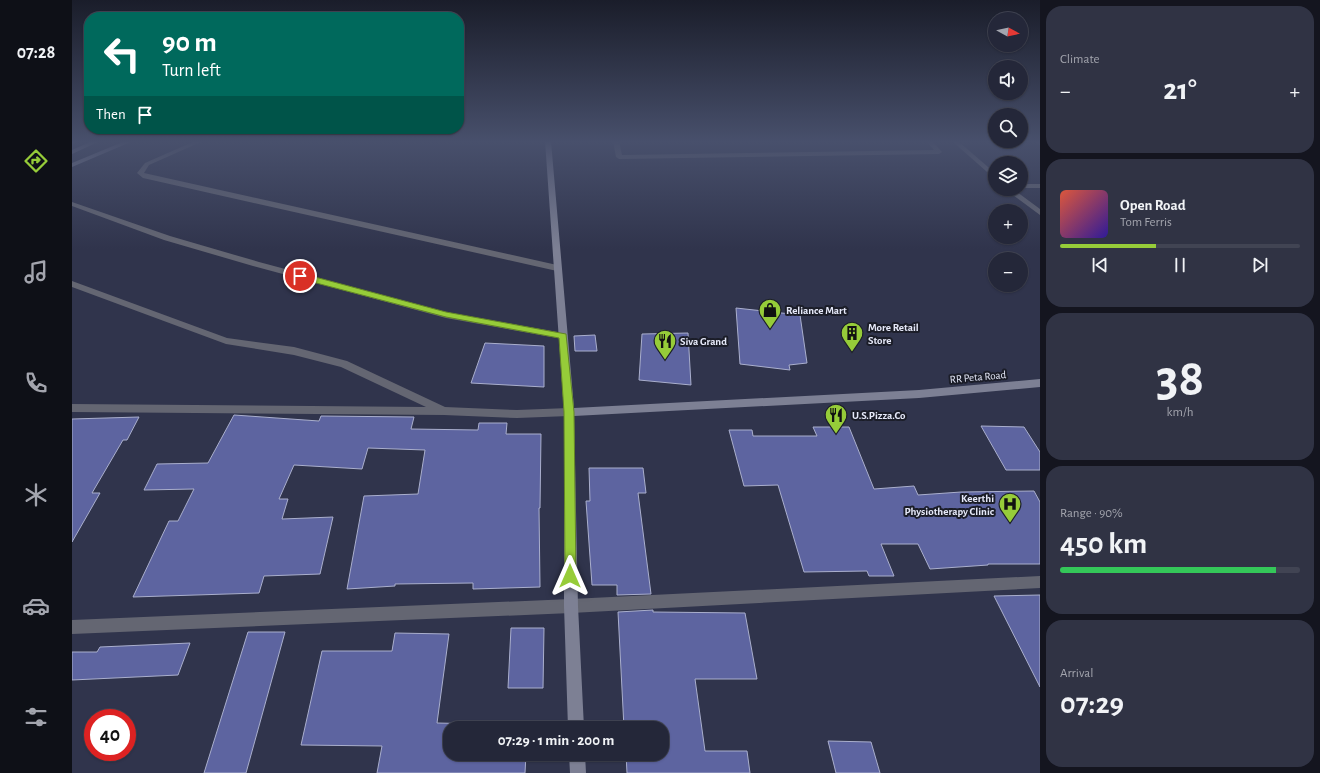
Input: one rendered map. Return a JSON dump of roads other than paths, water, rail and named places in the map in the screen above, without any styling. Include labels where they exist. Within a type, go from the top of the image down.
[{"type":"street","points":[[148,177],[557,268]]},
{"type":"street","points":[[551,177],[569,412],[571,606],[576,721]]},
{"type":"street","points":[[1028,186],[1040,186]]},
{"type":"street","points":[[1018,196],[1040,213]]},
{"type":"street","points":[[72,204],[166,238],[263,266],[446,315],[563,336]]},
{"type":"street","points":[[72,284],[226,341],[294,351],[344,364],[444,410]]},
{"type":"street","name":"RR Peta Road","points":[[569,412],[919,394],[1040,384]]},
{"type":"street","points":[[72,408],[444,410],[517,414],[569,412]]},
{"type":"street","points":[[72,627],[571,606],[1040,582]]},
{"type":"street","points":[[578,761],[578,773]]},
{"type":"place","name":"Reliance Mart","points":[[770,330]]},
{"type":"place","name":"More Retail Store","points":[[852,352]]},
{"type":"place","name":"Siva Grand","points":[[665,360]]},
{"type":"place","name":"U.S.Pizza.Co","points":[[836,434]]},
{"type":"place","name":"Keerthi Physiotherapy Clinic","points":[[1010,524]]}]
